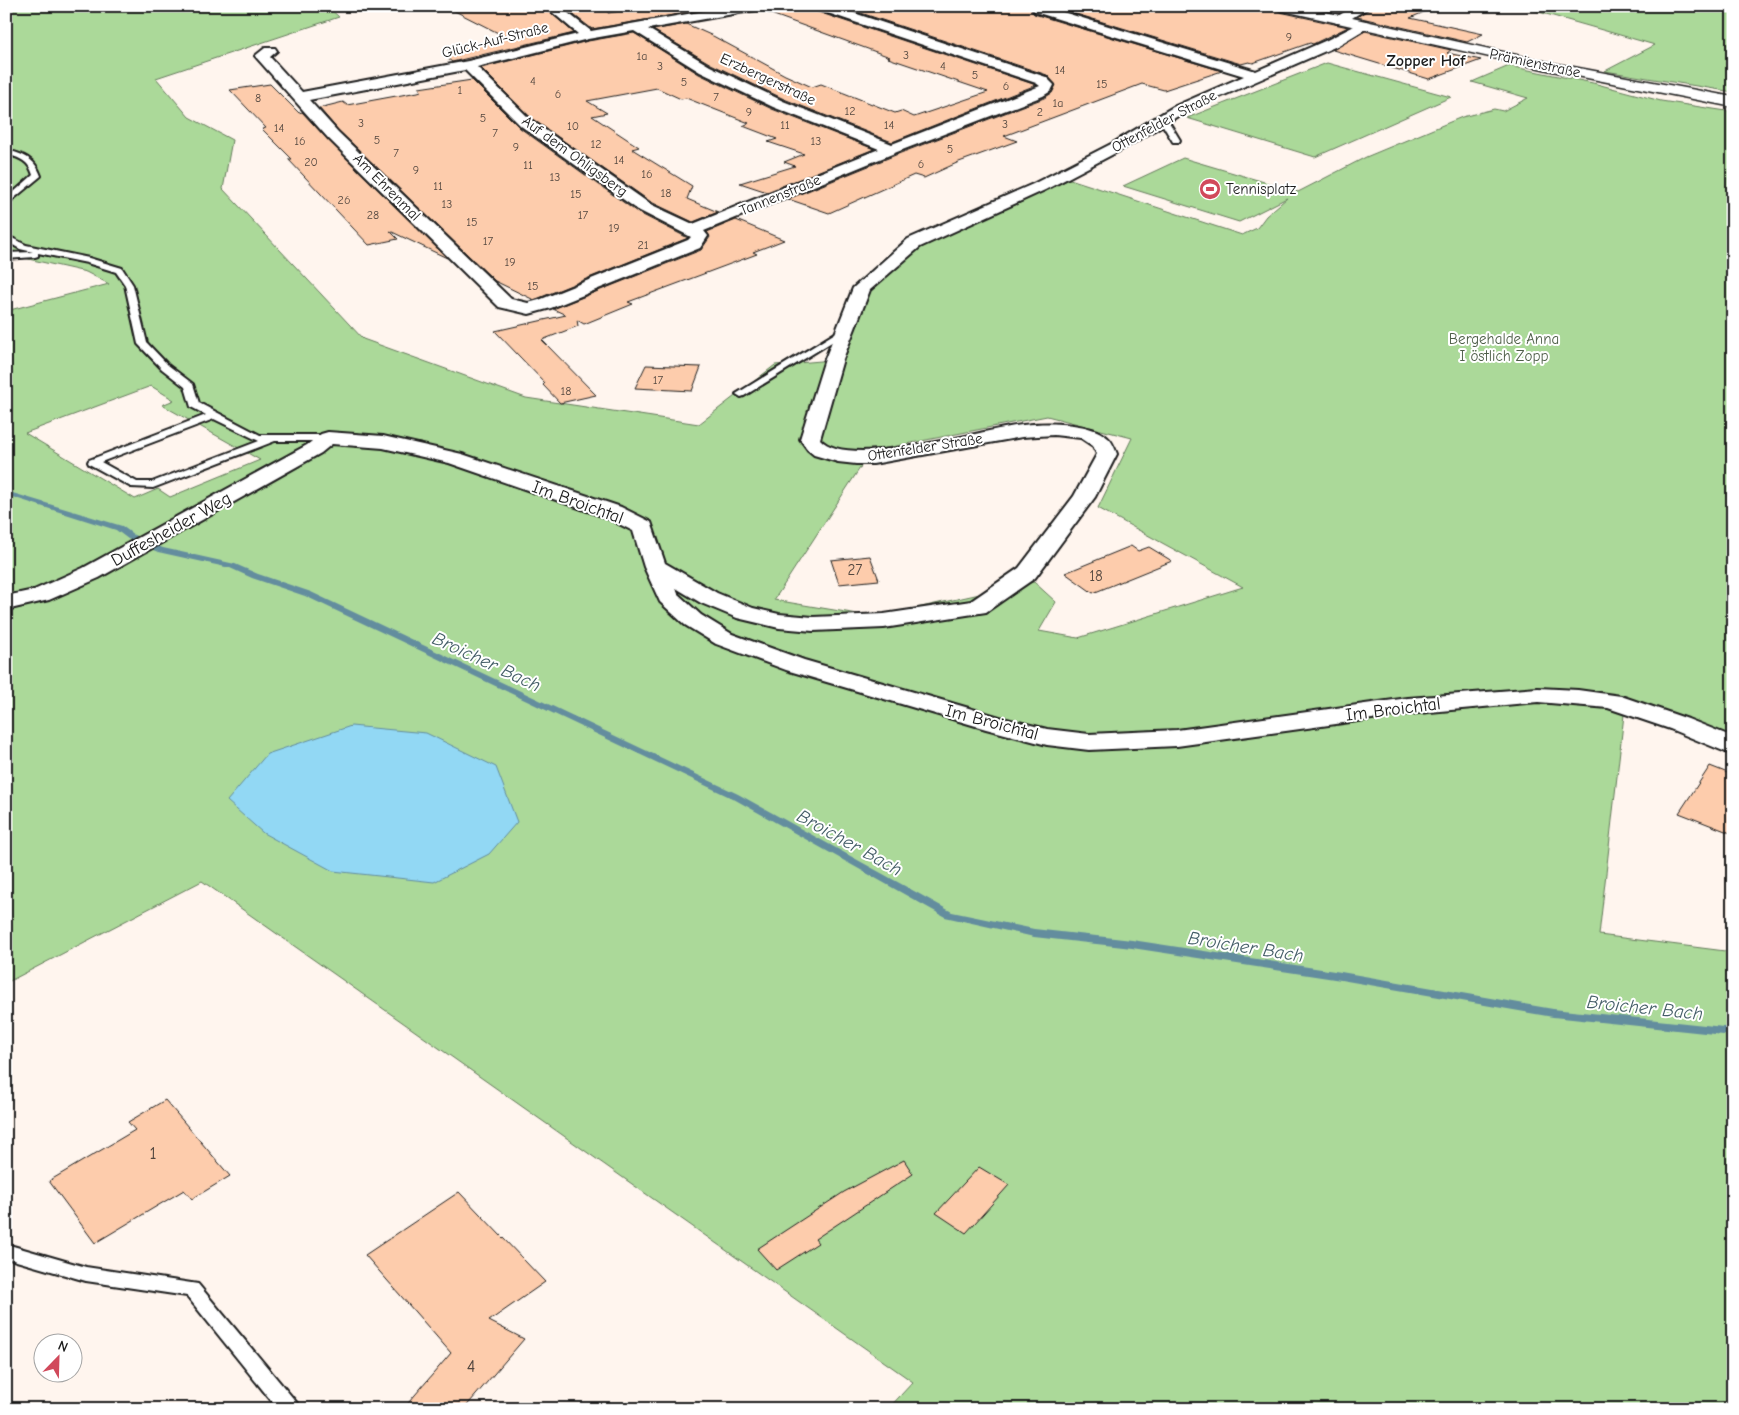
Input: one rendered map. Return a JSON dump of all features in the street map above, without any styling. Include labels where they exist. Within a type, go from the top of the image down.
[{"type":"main road","name":"Prämienstraße","points":[[1280,6],[1561,69],[1733,102]]},
{"type":"street","points":[[551,6],[588,34]]},
{"type":"street","name":"Glück-Auf-Straße","points":[[300,97],[468,65],[588,34],[756,6]]},
{"type":"street","name":"Tannenstraße","points":[[693,230],[892,148],[1038,93],[1046,88],[1047,85],[1041,80],[820,6]]},
{"type":"street","points":[[1340,20],[1365,6]]},
{"type":"street","points":[[1039,9],[1255,75]]},
{"type":"street","name":"Ottenfelder Straße","points":[[655,567],[709,598],[744,613],[779,621],[814,624],[884,621],[978,607],[1027,573],[1084,498],[1107,454],[1101,442],[1086,433],[1054,429],[1022,431],[873,458],[850,458],[828,453],[814,447],[810,439],[834,359],[862,288],[914,243],[1039,187],[1118,146],[1178,110],[1332,43],[1366,25]]},
{"type":"street","name":"Erzbergerstraße","points":[[636,27],[705,68],[778,104],[892,148]]},
{"type":"street","name":"Am Ehrenmal","points":[[270,51],[262,56],[334,135],[505,303],[529,308],[545,304],[694,244],[700,236],[693,230]]},
{"type":"street","name":"Auf dem Ohligsberg","points":[[468,65],[526,123],[644,207],[693,230]]},
{"type":"street","name":"Im Broichtal","points":[[328,438],[383,442],[419,448],[471,463],[613,512],[643,527],[655,567],[668,597],[693,620],[724,639],[794,665],[995,724],[1047,737],[1089,742],[1177,738],[1408,706],[1538,695],[1612,701],[1663,718],[1733,747]]},
{"type":"street","name":"Duffesheider Weg","points":[[6,603],[41,595],[91,573],[314,449],[328,438]]},
{"type":"lane","points":[[1163,119],[1176,140]]},
{"type":"lane","points":[[6,152],[26,156],[35,165],[37,176],[6,203]]},
{"type":"lane","points":[[6,237],[23,247],[89,261],[119,270],[129,285],[143,344],[165,367],[190,386],[194,405],[258,438],[328,438]]},
{"type":"lane","points":[[6,256],[48,253]]},
{"type":"lane","points":[[741,394],[845,330]]},
{"type":"lane","points":[[213,416],[94,462],[135,485],[153,485],[272,439]]},
{"type":"lane","points":[[6,1250],[86,1274],[192,1289],[290,1409]]},
{"type":"green space","name":"Bergehalde Anna I östlich Zopp","points":[[6,6],[327,6],[339,17],[156,78],[189,117],[232,140],[223,189],[363,339],[526,398],[699,424],[775,365],[844,359],[871,290],[922,245],[1070,179],[1242,235],[1257,228],[1266,216],[1287,198],[1239,222],[1123,186],[1183,158],[1298,192],[1366,157],[1462,117],[1494,109],[1503,111],[1528,98],[1472,82],[1509,66],[1593,83],[1661,101],[1733,112],[1733,736],[1626,697],[1599,935],[1733,952],[1733,1409],[888,1409],[913,1382],[202,881],[6,983],[6,311],[109,284],[86,272],[6,254],[6,184],[12,178],[6,174]],"holes":[[[151,386],[174,400],[162,405],[260,460],[170,497],[158,489],[135,499],[25,433]],[[1047,416],[1132,438],[1098,508],[1243,587],[1078,638],[1039,631],[1056,602],[1034,582],[876,617],[774,600],[871,451]]]},
{"type":"green space","points":[[1518,6],[1733,6],[1733,92],[1605,71],[1655,45]]},
{"type":"green space","points":[[1327,63],[1451,97],[1315,157],[1187,118]]},
{"type":"water","points":[[351,726],[426,733],[496,767],[517,822],[489,854],[434,882],[333,871],[263,833],[227,801],[267,754]]},
{"type":"building","points":[[445,6],[543,6],[574,33],[452,62],[443,55],[453,53],[447,49],[508,38]]},
{"type":"building","points":[[562,6],[607,6],[608,13],[654,6],[693,6],[691,12],[592,29]]},
{"type":"building","points":[[764,6],[812,6],[815,11],[1036,85],[892,142],[784,99],[711,64],[653,30],[686,24],[812,87],[821,84],[895,113],[901,111],[914,117],[988,92],[888,58],[890,57],[760,10]]},
{"type":"building","points":[[840,6],[1033,6],[1031,10],[1034,14],[1222,71],[1164,90],[1142,84],[1004,136],[1017,141],[959,162],[924,178],[914,175],[829,213],[788,199],[1044,98],[1052,93],[1056,85],[1047,75]]},
{"type":"building","points":[[1050,6],[1271,6],[1280,12],[1348,27],[1313,44],[1310,43],[1253,63],[1241,64]]},
{"type":"building","points":[[1309,6],[1351,6],[1339,13]]},
{"type":"building","points":[[1373,6],[1438,6],[1410,18],[1483,34],[1467,42],[1357,17]]},
{"type":"building","points":[[1365,31],[1451,50],[1447,53],[1481,60],[1429,79],[1333,50]]},
{"type":"building","points":[[634,33],[699,74],[772,109],[874,149],[767,192],[740,183],[795,166],[784,162],[804,154],[768,142],[777,139],[743,126],[749,123],[686,98],[681,99],[657,88],[587,101],[607,113],[592,116],[639,147],[632,149],[692,186],[687,199],[718,212],[693,222],[651,202],[532,119],[481,68],[588,41]]},
{"type":"building","points":[[472,80],[520,128],[637,212],[688,238],[534,300],[495,281],[339,131],[319,108],[343,102],[347,105],[418,92],[421,91],[419,88]]},
{"type":"building","points":[[270,84],[299,113],[302,112],[447,258],[390,231],[398,239],[369,245],[288,159],[292,159],[262,129],[266,128],[230,90]]},
{"type":"building","points":[[736,220],[784,240],[753,252],[757,254],[628,302],[633,304],[584,324],[577,320],[578,326],[542,340],[596,395],[560,403],[543,385],[545,383],[495,331],[566,315],[553,309],[701,250],[710,237],[707,232]]},
{"type":"building","points":[[646,365],[701,367],[692,391],[635,388]]},
{"type":"building","points":[[1131,546],[1138,551],[1149,547],[1172,561],[1093,593],[1065,573]]},
{"type":"building","points":[[870,556],[879,580],[839,584],[831,560]]},
{"type":"building","points":[[1710,766],[1733,775],[1733,834],[1679,813]]},
{"type":"building","points":[[165,1100],[230,1176],[192,1199],[184,1190],[95,1243],[49,1181],[135,1130],[128,1122]]},
{"type":"building","points":[[904,1160],[913,1174],[815,1239],[818,1243],[776,1270],[757,1249],[844,1192]]},
{"type":"building","points":[[979,1167],[1009,1185],[966,1233],[936,1213]]},
{"type":"building","points":[[459,1192],[545,1282],[489,1321],[524,1339],[464,1409],[403,1409],[451,1353],[365,1255]]},
{"type":"waterway","name":"Broicher Bach","points":[[6,493],[119,528],[131,537],[161,550],[232,566],[308,594],[735,796],[949,915],[1034,933],[1132,944],[1341,976],[1553,1013],[1733,1032]]},
{"type":"place","name":"Tennisplatz","points":[[1210,189]]},
{"type":"district","name":"Zopper Hof","points":[[1426,60]]}]
